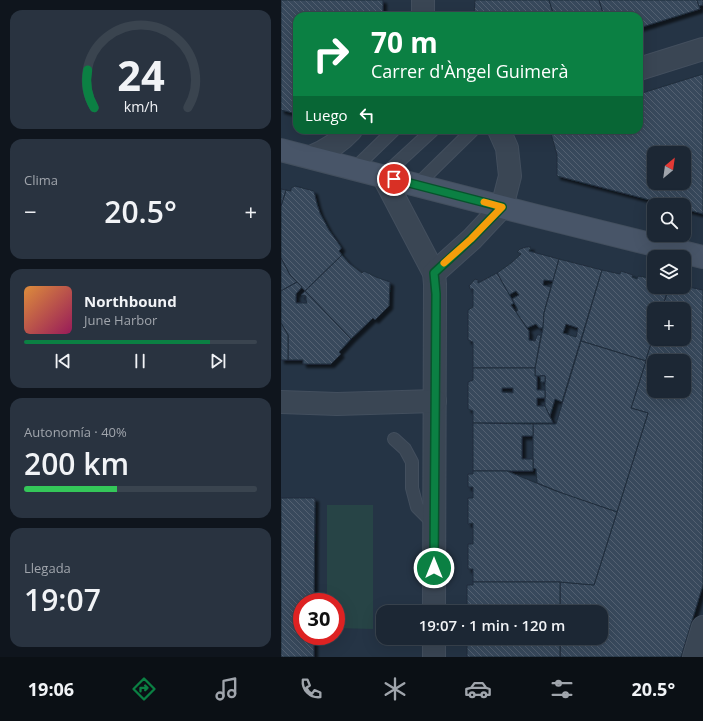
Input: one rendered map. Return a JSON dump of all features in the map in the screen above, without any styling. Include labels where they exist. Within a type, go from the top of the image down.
[{"type":"main road","points":[[281,150],[703,257]]},
{"type":"street","points":[[423,0],[423,12]]},
{"type":"street","points":[[643,68],[703,49]]},
{"type":"street","points":[[311,157],[324,152],[335,145],[347,134]]},
{"type":"street","points":[[434,273],[471,239],[502,207],[510,176],[507,148],[501,134]]},
{"type":"street","points":[[383,176],[434,273],[436,294],[434,605]]},
{"type":"street","points":[[281,402],[337,404],[435,401]]},
{"type":"street","points":[[694,657],[703,627]]},
{"type":"street","points":[[434,645],[434,657]]},
{"type":"lane","points":[[354,168],[390,134]]},
{"type":"lane","points":[[383,176],[429,134]]},
{"type":"lane","points":[[417,185],[469,134]]},
{"type":"lane","points":[[394,439],[405,449],[412,462],[412,488],[417,507],[434,524]]},
{"type":"green space","points":[[327,505],[373,505],[373,629],[345,628],[345,593],[327,593]]},
{"type":"building","points":[[281,0],[383,0],[383,12],[293,12],[293,113],[281,110]]},
{"type":"building","points":[[475,0],[549,0],[553,12],[474,12]]},
{"type":"building","points":[[549,0],[599,0],[603,12],[553,12]]},
{"type":"building","points":[[599,0],[697,0],[700,9],[643,27],[643,12],[603,12]]},
{"type":"building","points":[[697,0],[703,0],[703,5],[699,6]]},
{"type":"building","points":[[703,74],[703,214],[691,211],[691,198],[647,198],[647,199],[557,176],[557,155],[551,134],[643,134],[643,93]]},
{"type":"building","points":[[295,186],[314,191],[320,213],[329,230],[341,247],[339,251],[342,255],[305,291],[290,275],[281,258],[281,206],[286,190],[291,191],[291,188]]},
{"type":"building","points":[[281,189],[286,190],[281,206]]},
{"type":"building","points":[[531,247],[529,251],[559,259],[553,281],[544,280],[543,285],[551,287],[544,313],[543,328],[539,328],[536,324],[527,328],[516,312],[518,310],[512,299],[519,295],[516,291],[509,295],[497,273],[521,254],[517,252],[520,249]]},
{"type":"building","points":[[342,255],[349,263],[362,273],[364,271],[390,282],[389,306],[375,320],[373,318],[351,339],[305,291]]},
{"type":"building","points":[[281,258],[290,275],[297,282],[281,291]]},
{"type":"building","points":[[559,259],[602,270],[562,402],[555,399],[550,416],[545,407],[545,376],[535,376],[544,313]],"holes":[[[566,324],[578,328],[576,337],[563,333]]]},
{"type":"building","points":[[602,270],[620,274],[621,271],[633,275],[632,277],[637,279],[638,276],[647,278],[647,294],[667,294],[664,302],[647,302],[647,346],[650,346],[646,361],[581,341]]},
{"type":"building","points":[[497,273],[514,303],[511,305],[529,331],[529,340],[535,341],[537,335],[541,335],[535,368],[473,368],[473,342],[468,340],[468,310],[473,307],[473,289],[470,289],[469,286],[475,279],[478,280],[478,283]]},
{"type":"building","points":[[297,282],[302,287],[296,294],[296,303],[307,303],[306,296],[301,295],[305,291],[351,339],[339,352],[341,354],[331,364],[303,364],[303,360],[288,360],[288,335],[281,323],[281,291]]},
{"type":"building","points":[[691,287],[703,290],[703,585],[681,657],[560,657],[560,645],[608,645],[608,605],[560,605],[560,582],[594,585],[648,413],[631,408],[647,357],[647,398],[691,398],[691,354],[648,354],[650,346],[691,346],[691,302],[664,302],[667,294],[691,294]]},
{"type":"building","points":[[281,323],[288,335],[288,360],[281,360]]},
{"type":"building","points":[[581,341],[646,361],[631,408],[648,413],[617,512],[569,496],[537,483],[536,469],[533,468],[533,424],[556,424]]},
{"type":"building","points":[[473,368],[535,368],[535,376],[537,376],[537,390],[545,390],[545,398],[537,398],[537,406],[545,406],[553,423],[473,423],[473,411],[468,409],[468,382],[473,380]],"holes":[[[502,388],[513,388],[513,393],[502,392]]]},
{"type":"building","points":[[540,376],[545,376],[545,382],[541,382]]},
{"type":"building","points":[[540,376],[545,376],[545,382],[541,382]]},
{"type":"building","points":[[473,423],[533,424],[533,436],[522,436],[522,459],[533,459],[533,471],[473,471]]},
{"type":"building","points":[[473,471],[507,471],[556,491],[617,512],[594,585],[560,582],[473,582],[473,569],[468,569],[468,544],[473,544],[473,523],[468,524],[468,498],[473,498],[473,487],[468,487],[468,474],[473,474]]},
{"type":"building","points":[[281,498],[315,498],[314,593],[293,593],[293,645],[314,645],[314,657],[281,657]]},
{"type":"building","points":[[473,582],[560,582],[560,605],[467,605],[467,585],[473,585]]},
{"type":"building","points":[[467,645],[560,645],[560,657],[467,657]]},
{"type":"slow traffic","points":[[444,263],[471,239],[502,207],[484,202]]},
{"type":"route","points":[[394,179],[502,207],[471,239],[434,273],[436,294],[434,568]]}]
